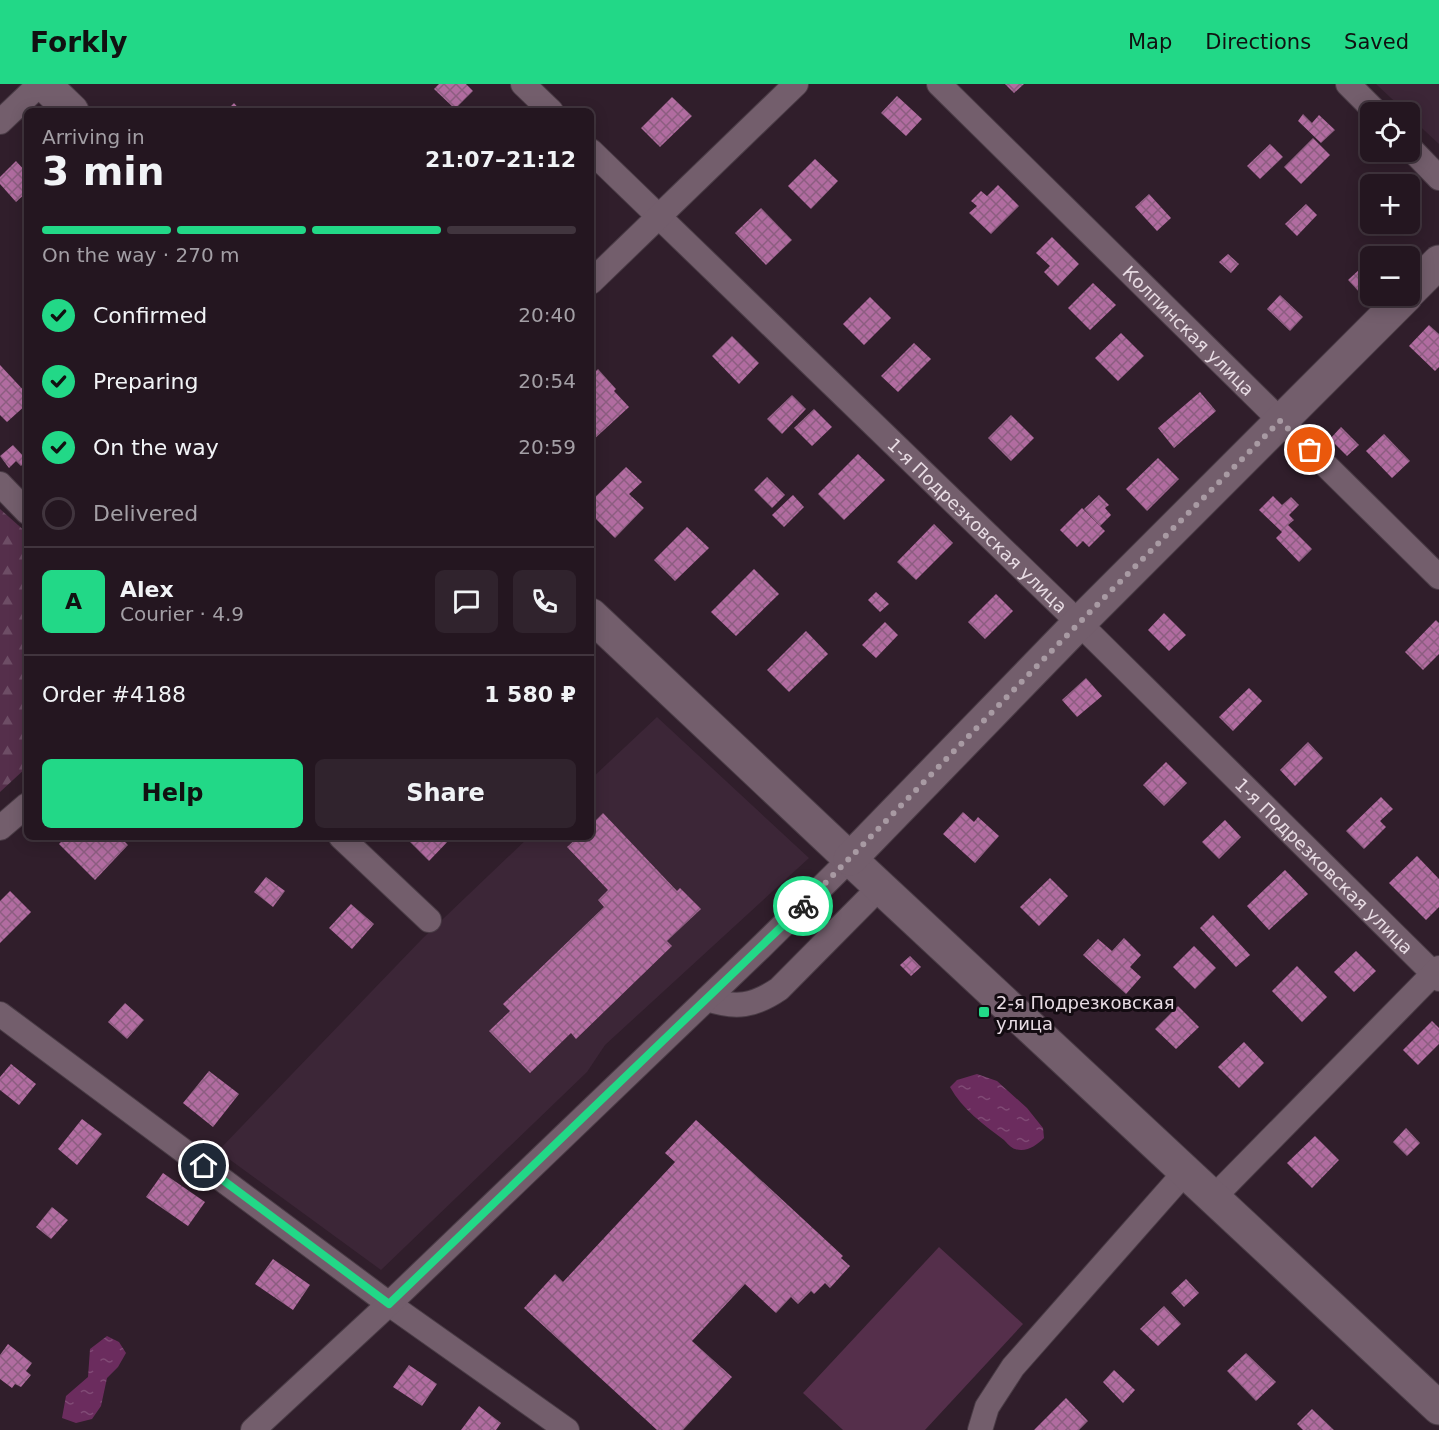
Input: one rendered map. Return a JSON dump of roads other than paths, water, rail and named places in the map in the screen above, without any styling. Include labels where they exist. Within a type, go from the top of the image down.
[{"type":"street","points":[[0,122],[40,84]]},
{"type":"street","points":[[44,84],[69,108]]},
{"type":"street","points":[[523,84],[548,108]]},
{"type":"street","points":[[594,279],[796,84]]},
{"type":"street","name":"Колпинская улица","points":[[939,84],[1439,577]]},
{"type":"street","points":[[1348,84],[1366,102]]},
{"type":"street","name":"1-я Подрезковская улица","points":[[594,154],[1079,623],[1437,974]]},
{"type":"street","points":[[1420,158],[1439,178]]},
{"type":"street","points":[[1420,281],[1439,262]]},
{"type":"street","points":[[253,1430],[389,1304],[850,859],[1079,623],[1396,306]]},
{"type":"street","points":[[0,484],[24,509]]},
{"type":"street","points":[[594,618],[1439,1408]]},
{"type":"street","points":[[0,828],[24,808]]},
{"type":"street","points":[[344,840],[429,920]]},
{"type":"street","points":[[707,999],[732,1005],[764,999],[779,989],[880,887]]},
{"type":"street","points":[[1214,1197],[1437,974]]},
{"type":"street","points":[[0,1014],[389,1304],[567,1430]]},
{"type":"street","points":[[980,1430],[987,1407],[1013,1367],[1186,1171]]},
{"type":"water","points":[[977,1074],[997,1081],[1027,1108],[1043,1128],[1044,1138],[1035,1146],[1015,1149],[974,1116],[950,1087],[957,1080]]},
{"type":"water","points":[[107,1336],[119,1342],[126,1353],[118,1367],[107,1378],[101,1406],[92,1419],[76,1423],[62,1418],[66,1396],[88,1377],[90,1349]]},
{"type":"place","name":"2-я Подрезковская улица","points":[[984,1012]]}]
